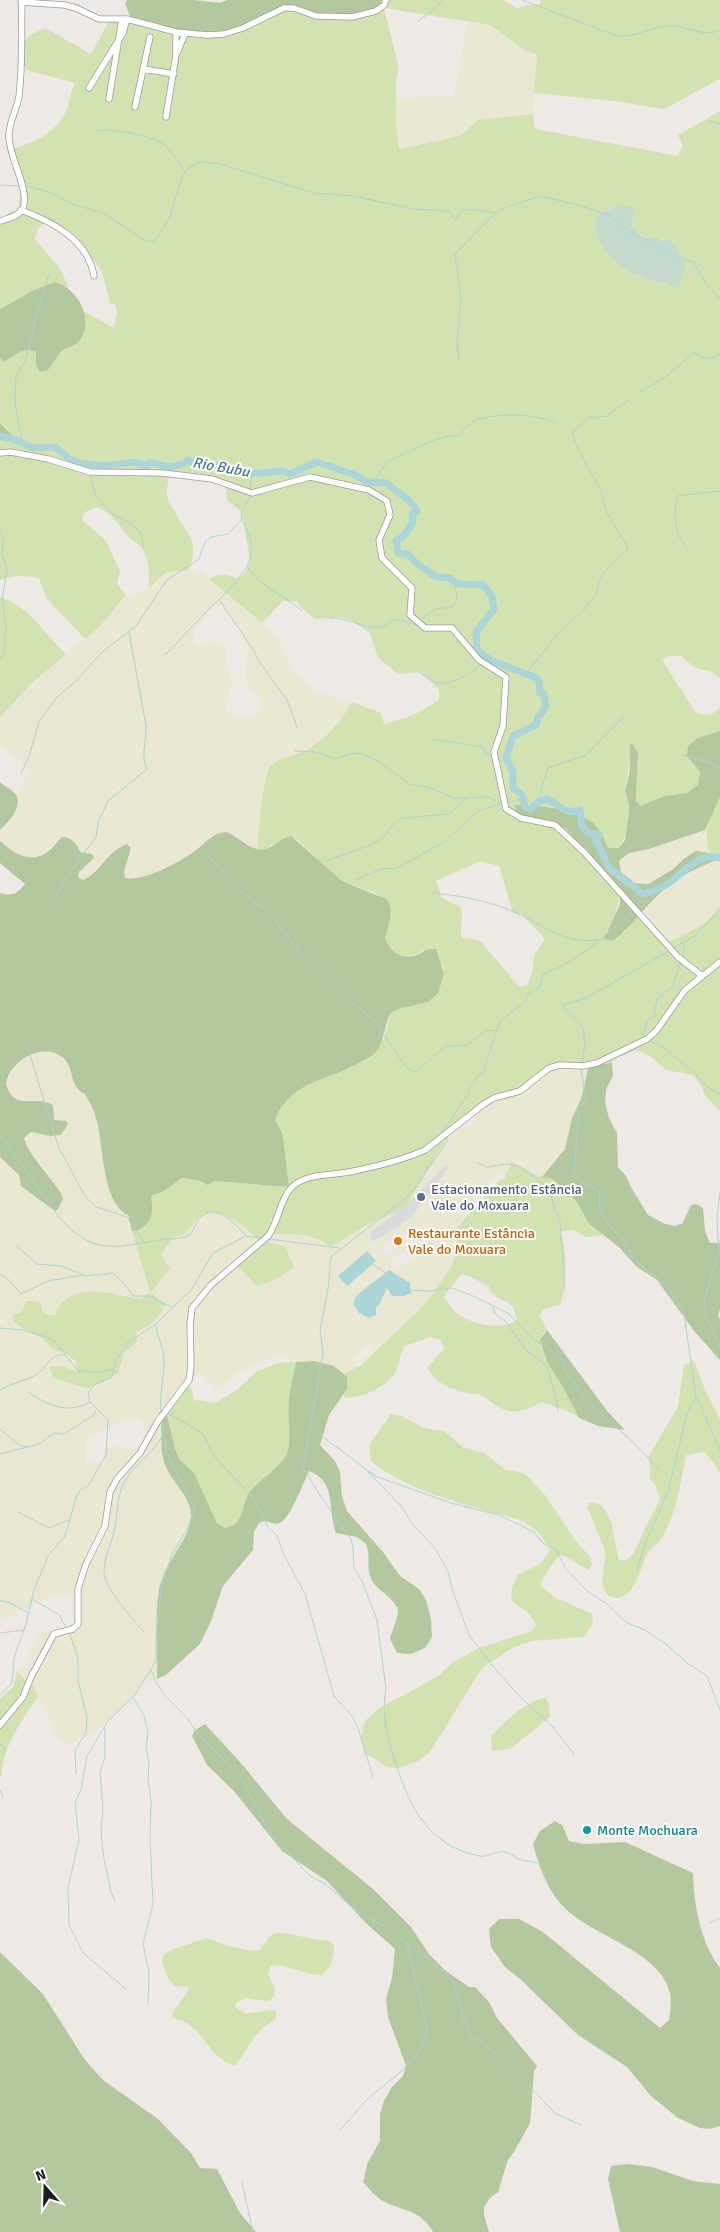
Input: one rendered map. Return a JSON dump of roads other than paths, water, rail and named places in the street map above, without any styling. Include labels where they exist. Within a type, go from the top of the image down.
[{"type":"street","points":[[0,221],[21,210],[23,206],[22,188],[9,136],[19,91],[22,1],[70,6],[99,19],[124,19],[185,34],[207,35],[224,34],[243,28],[274,12],[289,8],[316,16],[356,16],[380,9],[386,0]]},
{"type":"street","points":[[109,99],[124,19]]},
{"type":"street","points":[[166,117],[174,74],[176,32]]},
{"type":"street","points":[[176,55],[185,34]]},
{"type":"street","points":[[135,107],[150,37]]},
{"type":"street","points":[[89,88],[119,40]]},
{"type":"street","points":[[144,69],[174,74]]},
{"type":"street","points":[[21,210],[48,222],[78,243],[90,258],[94,276]]},
{"type":"street","points":[[0,453],[11,452],[48,459],[90,472],[163,473],[212,479],[252,493],[310,478],[369,490],[387,501],[390,515],[379,540],[382,558],[412,588],[410,615],[425,628],[452,628],[479,660],[506,677],[503,726],[494,752],[506,809],[521,818],[555,825],[584,852],[678,957],[701,975]]},
{"type":"street","points":[[0,1725],[23,1697],[31,1677],[54,1634],[73,1629],[78,1624],[78,1589],[86,1564],[105,1526],[110,1492],[117,1479],[140,1453],[158,1421],[189,1380],[192,1308],[211,1285],[268,1236],[273,1229],[285,1197],[292,1187],[303,1180],[353,1172],[414,1155],[425,1150],[484,1104],[494,1098],[520,1091],[549,1068],[560,1064],[583,1066],[598,1063],[647,1039],[656,1030],[684,990],[720,962]]},
{"type":"water","points":[[367,1251],[376,1261],[347,1286],[338,1276]]},
{"type":"water","points":[[389,1270],[410,1283],[411,1293],[404,1296],[392,1296],[387,1288],[379,1305],[376,1307],[376,1315],[369,1318],[359,1313],[353,1304],[356,1297]]},
{"type":"waterway","points":[[418,21],[443,0]]},
{"type":"waterway","points":[[522,0],[617,36],[631,35],[664,26],[677,26],[708,33],[720,30]]},
{"type":"waterway","points":[[710,121],[720,124]]},
{"type":"waterway","points":[[95,131],[120,131],[157,141],[169,150],[185,172]]},
{"type":"waterway","points":[[26,186],[49,192],[73,204],[105,214],[146,241],[155,242],[170,217],[185,172],[190,167],[201,162],[220,164],[314,193],[353,196],[413,209],[449,211],[456,221],[461,211],[471,209],[495,213]]},
{"type":"waterway","points":[[0,185],[19,186]]},
{"type":"waterway","points":[[459,362],[457,342],[461,297],[455,254],[495,213],[512,205],[541,196],[582,206],[608,215],[632,233],[688,261],[693,261],[705,282],[720,299]]},
{"type":"waterway","points":[[22,443],[15,402],[16,377],[26,359],[36,316],[49,274]]},
{"type":"waterway","points":[[640,392],[664,378],[694,353],[709,359],[720,355]]},
{"type":"waterway","points":[[526,674],[559,632],[584,610],[596,594],[602,575],[628,548],[606,511],[601,491],[578,449],[572,433],[588,418],[607,416],[630,399]]},
{"type":"waterway","points":[[372,483],[388,461],[437,439],[459,436],[469,425],[479,419],[500,415],[521,415],[557,423]]},
{"type":"waterway","name":"Rio Bubu","points":[[0,436],[17,440],[32,448],[56,447],[69,459],[80,463],[104,466],[135,462],[146,466],[150,462],[174,466],[188,460],[201,466],[219,465],[248,474],[283,471],[290,474],[317,462],[355,475],[367,482],[387,483],[407,499],[417,511],[412,515],[413,522],[403,537],[396,540],[398,553],[408,554],[416,563],[436,577],[449,578],[458,584],[484,585],[492,597],[494,609],[476,632],[477,650],[492,661],[537,678],[539,681],[540,693],[544,694],[546,707],[538,717],[536,725],[513,736],[506,758],[513,771],[513,788],[522,795],[525,807],[531,809],[539,801],[547,799],[569,812],[580,810],[582,828],[591,834],[599,834],[596,840],[609,868],[643,894],[666,885],[705,857],[720,858]]},
{"type":"waterway","points":[[251,491],[250,484],[253,474]]},
{"type":"waterway","points":[[90,475],[96,496],[111,513],[130,523],[140,531],[144,547]]},
{"type":"waterway","points":[[687,549],[677,530],[675,511],[677,496],[720,491]]},
{"type":"waterway","points":[[165,655],[245,570],[251,553],[251,540],[241,513],[251,495]]},
{"type":"waterway","points":[[21,774],[29,756],[39,722],[56,698],[76,681],[101,653],[136,626],[167,580],[199,559],[205,542],[211,537],[228,534],[242,519]]},
{"type":"waterway","points":[[0,530],[3,539],[2,554],[7,570],[2,600],[6,628],[4,652],[0,660]]},
{"type":"waterway","points":[[247,567],[266,586],[302,611]]},
{"type":"waterway","points":[[421,620],[435,609],[452,607],[457,600],[455,582]]},
{"type":"waterway","points":[[220,601],[287,700],[297,727]]},
{"type":"waterway","points":[[330,618],[343,619],[374,627],[380,627],[397,620],[416,625]]},
{"type":"waterway","points":[[55,897],[67,876],[96,837],[98,823],[108,801],[147,769],[144,758],[146,725],[129,633]]},
{"type":"waterway","name":"Rio Bubu","points":[[482,660],[483,655]]},
{"type":"waterway","points":[[418,671],[435,682],[447,683],[466,675],[482,664]]},
{"type":"waterway","points":[[537,803],[548,768],[586,755],[625,715]]},
{"type":"waterway","points":[[431,739],[483,747],[486,754],[492,756]]},
{"type":"waterway","points":[[295,751],[315,752],[335,759],[353,753],[362,754],[378,761],[409,784],[428,787],[454,798],[489,797],[500,804]]},
{"type":"waterway","points":[[682,755],[711,763],[720,768]]},
{"type":"waterway","name":"Rio Bubu","points":[[498,759],[508,763]]},
{"type":"waterway","points":[[326,861],[376,843],[386,835],[394,823],[402,818],[449,814],[466,798]]},
{"type":"waterway","points":[[506,803],[523,799]]},
{"type":"waterway","points":[[356,880],[381,869],[397,868],[444,842],[478,811],[500,804]]},
{"type":"waterway","points":[[207,854],[240,891],[266,910],[302,956],[376,1022],[405,1066],[413,1072],[417,1071],[445,1046],[467,1045],[487,1030],[497,1031]]},
{"type":"waterway","points":[[433,893],[469,898],[505,908],[572,939],[584,941],[598,940]]},
{"type":"waterway","points":[[636,906],[643,894]]},
{"type":"waterway","points":[[442,1132],[469,1093],[469,1088],[477,1076],[486,1071],[485,1067],[500,1021],[525,1002],[528,993],[539,988],[544,973],[579,956],[632,911]]},
{"type":"waterway","points":[[674,948],[694,936],[720,911]]},
{"type":"waterway","points":[[683,957],[684,944]]},
{"type":"waterway","points":[[582,1063],[585,1044],[583,1027],[563,1005],[586,998],[669,951]]},
{"type":"waterway","points":[[644,1037],[642,1034],[647,1020],[654,1017],[657,999],[673,986],[680,963]]},
{"type":"waterway","points":[[648,1041],[666,1049],[694,1071],[707,1086],[720,1093]]},
{"type":"waterway","points":[[29,1052],[59,1148],[85,1196],[96,1207],[127,1217],[145,1243]]},
{"type":"waterway","points":[[581,1069],[586,1099],[579,1110],[574,1172],[580,1180],[599,1191],[600,1211],[608,1224],[626,1244],[632,1257],[669,1290],[684,1314],[696,1396],[720,1451]]},
{"type":"waterway","points":[[0,1135],[60,1218],[72,1230],[94,1243],[105,1246],[117,1246],[161,1239],[182,1238],[190,1234],[199,1219],[205,1214],[212,1212],[231,1220],[246,1236]]},
{"type":"waterway","points":[[447,1137],[447,1141],[412,1193],[331,1257],[328,1289],[320,1330],[323,1354],[303,1468],[351,1539],[354,1568],[362,1581],[377,1620],[386,1689],[384,1709],[388,1736],[402,1780],[415,1810],[434,1834],[447,1844],[462,1851],[479,1856],[505,1852],[518,1859],[537,1863]]},
{"type":"waterway","points":[[478,1163],[487,1167],[508,1164],[520,1167],[546,1186],[551,1193],[560,1221],[565,1289]]},
{"type":"waterway","points":[[720,1193],[717,1218],[719,1253],[704,1300],[706,1317],[720,1346]]},
{"type":"waterway","points":[[0,1695],[12,1683],[14,1658],[26,1624],[34,1590],[48,1556],[65,1536],[80,1490],[88,1486],[106,1455],[108,1420],[90,1402],[88,1393],[94,1385],[112,1377],[115,1362],[128,1342],[156,1324],[192,1289],[213,1253],[246,1236],[262,1238]]},
{"type":"waterway","points":[[269,1239],[339,1248]]},
{"type":"waterway","points":[[17,1246],[37,1264],[62,1266],[85,1276],[113,1273],[123,1282],[133,1296],[149,1296],[171,1307]]},
{"type":"waterway","points":[[373,1264],[385,1273]]},
{"type":"waterway","points":[[0,1274],[8,1279],[21,1294],[48,1281],[82,1275]]},
{"type":"waterway","points":[[410,1290],[429,1291],[452,1288],[508,1313],[534,1340],[549,1348],[561,1359],[567,1374],[586,1401],[633,1442],[660,1471]]},
{"type":"waterway","points":[[493,1307],[494,1313],[506,1322],[526,1350],[547,1366],[558,1412]]},
{"type":"waterway","points":[[156,1326],[164,1357],[161,1413]]},
{"type":"waterway","points":[[0,1328],[22,1330],[53,1339],[79,1372],[82,1370],[102,1372],[114,1369]]},
{"type":"waterway","points":[[0,1390],[37,1374],[53,1357],[65,1355]]},
{"type":"waterway","points":[[28,1392],[58,1407],[74,1408],[90,1402]]},
{"type":"waterway","points":[[637,1570],[646,1542],[668,1491],[687,1414],[696,1396]]},
{"type":"waterway","points":[[0,1454],[39,1444],[54,1433],[64,1434],[94,1415],[96,1410]]},
{"type":"waterway","points":[[169,1414],[202,1433],[214,1456],[254,1499],[268,1527],[277,1536],[284,1555],[305,1594],[334,1696],[352,1716],[357,1725],[373,1777]]},
{"type":"waterway","points":[[126,1989],[83,1953],[69,1925],[68,1887],[79,1840],[75,1803],[81,1790],[87,1756],[108,1721],[134,1696],[156,1661],[156,1634],[162,1583],[172,1555],[187,1529],[195,1508],[167,1453],[162,1422]]},
{"type":"waterway","points":[[311,1428],[375,1476],[451,1503],[499,1515],[534,1532],[544,1544],[556,1549],[566,1569],[588,1592],[607,1604],[627,1623],[643,1629],[666,1644],[687,1663],[707,1676],[720,1710]]},
{"type":"waterway","points":[[0,1429],[19,1445],[28,1447]]},
{"type":"waterway","points":[[144,1632],[108,1586],[104,1566],[115,1527],[119,1497],[123,1485],[130,1473],[155,1448],[163,1435]]},
{"type":"waterway","points":[[368,1472],[401,1506],[414,1526],[434,1547],[449,1573],[451,1586],[469,1635],[520,1697],[552,1726],[574,1754]]},
{"type":"waterway","points":[[18,1512],[49,1528],[69,1520]]},
{"type":"waterway","points":[[32,1599],[59,1615],[66,1628]]},
{"type":"waterway","points":[[0,1601],[9,1602],[28,1613]]},
{"type":"waterway","points":[[0,1633],[24,1630]]},
{"type":"waterway","points":[[69,1633],[78,1657],[78,1681],[87,1717],[86,1733],[75,1750],[76,1773]]},
{"type":"waterway","points":[[151,1670],[165,1696],[243,1781],[270,1833],[310,1876],[324,1883],[359,1913],[386,1927],[446,1973],[454,1982],[463,2018],[472,2036],[502,2058],[556,2114],[581,2125]]},
{"type":"waterway","points":[[133,1698],[144,1715],[148,1733],[146,1747],[151,1800],[150,1841],[153,1904],[143,1944],[149,1973],[148,2004]]},
{"type":"waterway","points":[[105,1728],[105,1757],[100,1773],[103,1809],[101,1830],[103,1854],[111,1892],[115,1901]]},
{"type":"waterway","points":[[0,1744],[6,1749]]},
{"type":"waterway","points":[[0,1790],[3,1798]]},
{"type":"waterway","points":[[710,1923],[720,1918]]},
{"type":"waterway","points":[[340,2130],[366,2101],[404,2069],[419,2051],[424,2040],[427,2028],[407,1943]]},
{"type":"waterway","points":[[242,2182],[253,2232]]},
{"type":"place","name":"Estacionamento Estância Vale do Moxuara","points":[[421,1197]]},
{"type":"place","name":"Restaurante Estância Vale do Moxuara","points":[[398,1241]]},
{"type":"place","name":"Monte Mochuara","points":[[587,1830]]}]
